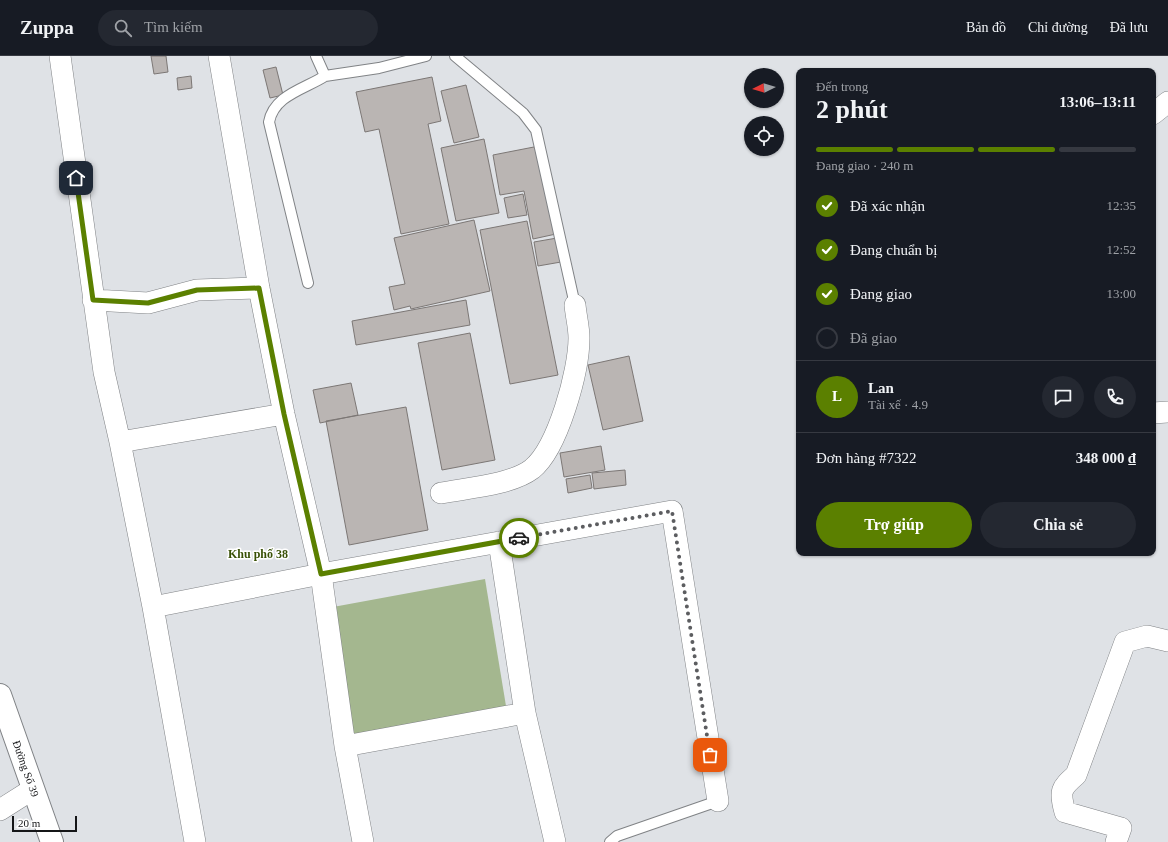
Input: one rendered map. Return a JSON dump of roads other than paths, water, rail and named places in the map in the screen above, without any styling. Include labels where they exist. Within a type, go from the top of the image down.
[{"type":"street","points":[[60,56],[104,372],[120,442],[153,607],[195,842]]},
{"type":"street","points":[[219,56],[259,288],[284,414],[321,574],[345,746],[363,842]]},
{"type":"street","points":[[1156,112],[1168,102]]},
{"type":"street","points":[[93,300],[148,303],[197,290],[259,288]]},
{"type":"street","points":[[441,493],[511,479],[532,469],[547,451],[560,421],[575,373],[579,338],[575,305]]},
{"type":"street","points":[[1156,413],[1168,412]]},
{"type":"street","points":[[120,442],[284,414]]},
{"type":"street","points":[[153,607],[321,574],[672,511],[718,801]]},
{"type":"street","points":[[499,542],[525,713],[555,842]]},
{"type":"street","points":[[1116,842],[1121,828],[1065,812],[1061,798],[1063,787],[1076,775],[1125,642],[1147,636],[1168,641]]},
{"type":"street","name":"Đường Số 39","points":[[0,695],[52,842]]},
{"type":"street","points":[[345,746],[525,713]]},
{"type":"street","points":[[0,810],[33,789]]},
{"type":"lane","points":[[316,56],[325,76]]},
{"type":"lane","points":[[308,283],[269,122],[271,114],[284,98],[304,86],[313,84],[325,76],[379,68],[426,56]]},
{"type":"lane","points":[[455,56],[523,113],[536,130],[575,305]]},
{"type":"lane","points":[[610,842],[617,836],[718,801]]},
{"type":"district","name":"Khu phố 38","points":[[258,554]]}]
